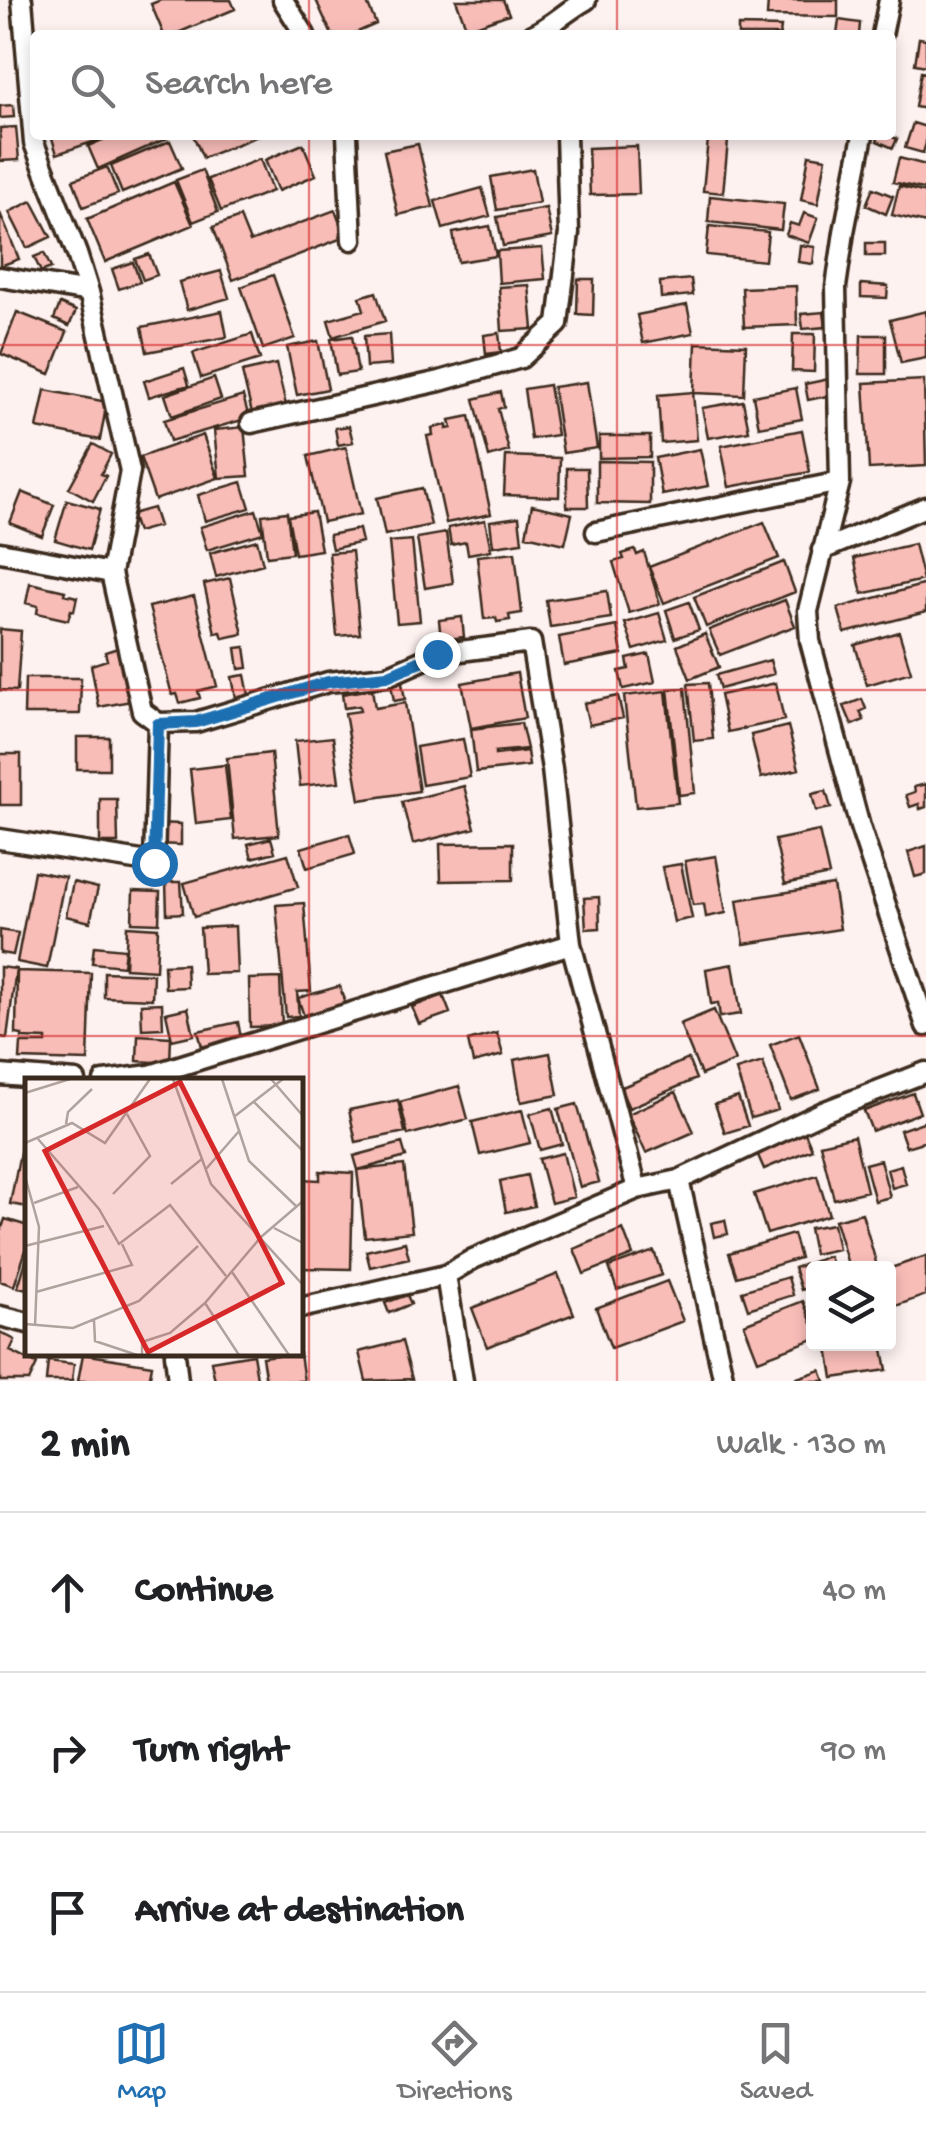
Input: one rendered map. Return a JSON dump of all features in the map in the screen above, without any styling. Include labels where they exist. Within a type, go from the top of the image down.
[{"type":"street","points":[[22,0],[30,95]]},
{"type":"street","points":[[284,0],[301,30]]},
{"type":"street","points":[[546,30],[586,0]]},
{"type":"street","points":[[883,30],[889,0]]},
{"type":"street","points":[[34,140],[78,254],[130,471],[111,573],[142,712],[158,724],[196,722],[328,682],[387,676],[437,654],[531,642],[552,769],[571,944],[638,1189]]},
{"type":"street","points":[[347,140],[352,240]]},
{"type":"street","points":[[251,424],[521,358],[558,324],[569,233],[566,140]]},
{"type":"street","points":[[862,140],[836,287],[840,482],[808,611],[810,641],[860,827],[926,1026]]},
{"type":"street","points":[[0,277],[89,292]]},
{"type":"street","points":[[596,532],[840,482]]},
{"type":"street","points":[[822,550],[926,507]]},
{"type":"street","points":[[0,552],[111,573]]},
{"type":"street","points":[[0,839],[154,863],[158,724]]},
{"type":"street","points":[[124,1078],[150,1074],[571,944]]},
{"type":"street","points":[[302,1308],[446,1275],[473,1258],[638,1189],[679,1180],[822,1112],[926,1072]]},
{"type":"street","points":[[0,1075],[38,1078]]},
{"type":"street","points":[[679,1180],[724,1381]]},
{"type":"street","points":[[446,1275],[462,1381]]},
{"type":"street","points":[[0,1316],[25,1322]]},
{"type":"street","points":[[175,1356],[178,1381]]},
{"type":"building","points":[[161,0],[231,0],[235,9],[185,30],[162,30],[151,4]]},
{"type":"building","points":[[316,0],[366,0],[376,24],[362,30],[330,30]]},
{"type":"building","points":[[456,0],[503,0],[509,14],[467,29]]},
{"type":"building","points":[[768,0],[838,0],[838,17],[767,16]]},
{"type":"building","points":[[839,20],[860,23],[859,30],[838,30]]},
{"type":"building","points":[[738,26],[781,27],[781,30],[738,30]]},
{"type":"building","points":[[919,38],[926,39],[926,66],[915,64]]},
{"type":"building","points":[[921,72],[926,73],[926,109],[915,107]]},
{"type":"building","points":[[13,105],[14,117],[0,118],[0,106]]},
{"type":"building","points":[[913,123],[926,127],[923,153],[905,148]]},
{"type":"building","points":[[16,127],[19,160],[0,161],[0,128]]},
{"type":"building","points":[[897,139],[893,148],[877,140]]},
{"type":"building","points":[[53,140],[98,140],[57,154]]},
{"type":"building","points":[[102,140],[163,140],[98,169],[88,146]]},
{"type":"building","points":[[195,140],[248,140],[203,158]]},
{"type":"building","points":[[708,140],[728,141],[723,193],[703,191]]},
{"type":"building","points":[[170,141],[182,168],[122,193],[111,166]]},
{"type":"building","points":[[303,144],[316,175],[278,191],[265,160]]},
{"type":"building","points":[[418,144],[433,207],[398,215],[384,151]]},
{"type":"building","points":[[637,146],[639,194],[590,195],[588,148]]},
{"type":"building","points":[[809,155],[826,158],[818,204],[801,200]]},
{"type":"building","points":[[899,158],[926,165],[926,190],[893,182]]},
{"type":"building","points":[[260,159],[272,191],[221,211],[208,179]]},
{"type":"building","points":[[107,167],[118,194],[83,207],[73,180]]},
{"type":"building","points":[[533,169],[539,203],[497,210],[491,177]]},
{"type":"building","points":[[202,170],[218,212],[193,222],[176,180]]},
{"type":"building","points":[[174,182],[193,225],[105,262],[87,219]]},
{"type":"building","points":[[899,186],[926,193],[926,223],[892,215]]},
{"type":"building","points":[[482,188],[490,216],[443,229],[435,201]]},
{"type":"building","points":[[873,188],[893,196],[886,214],[866,205]]},
{"type":"building","points":[[710,196],[784,204],[781,230],[708,222]]},
{"type":"building","points":[[32,201],[51,237],[27,248],[9,212]]},
{"type":"building","points":[[546,208],[552,237],[503,246],[497,217]]},
{"type":"building","points":[[335,210],[345,237],[233,280],[213,227],[240,217],[250,242]]},
{"type":"building","points":[[0,213],[19,259],[0,266]]},
{"type":"building","points":[[804,213],[818,218],[809,243],[786,235],[790,223],[799,226]]},
{"type":"building","points":[[490,226],[496,256],[458,262],[453,233]]},
{"type":"building","points":[[709,226],[768,232],[765,261],[706,255]]},
{"type":"building","points":[[866,243],[885,243],[885,256],[866,256]]},
{"type":"building","points":[[800,245],[815,247],[813,264],[798,262]]},
{"type":"building","points":[[542,248],[545,279],[499,283],[497,251]]},
{"type":"building","points":[[44,253],[51,268],[41,272],[34,257]]},
{"type":"building","points":[[149,254],[157,275],[143,280],[135,259]]},
{"type":"building","points":[[133,262],[140,282],[119,289],[112,269]]},
{"type":"building","points":[[221,271],[229,298],[187,310],[179,282]]},
{"type":"building","points":[[273,275],[295,338],[263,349],[241,287]]},
{"type":"building","points":[[578,279],[594,279],[593,315],[577,314]]},
{"type":"building","points":[[691,279],[693,295],[661,298],[660,282]]},
{"type":"building","points":[[861,284],[888,286],[887,298],[861,297]]},
{"type":"building","points":[[529,285],[533,329],[502,331],[499,287]]},
{"type":"building","points":[[796,286],[797,325],[744,327],[742,288]]},
{"type":"building","points":[[376,292],[385,321],[333,337],[328,320],[364,310],[360,297]]},
{"type":"building","points":[[60,304],[76,311],[69,326],[54,319]]},
{"type":"building","points":[[687,305],[693,333],[643,343],[637,315]]},
{"type":"building","points":[[222,311],[227,337],[147,352],[142,327]]},
{"type":"building","points":[[926,311],[926,358],[901,363],[890,320]]},
{"type":"building","points":[[17,312],[67,332],[50,374],[1,354]]},
{"type":"building","points":[[824,312],[826,327],[803,329],[801,314]]},
{"type":"building","points":[[499,333],[501,352],[486,354],[484,335]]},
{"type":"building","points":[[252,334],[260,359],[201,378],[193,353]]},
{"type":"building","points":[[389,334],[391,365],[366,367],[364,336]]},
{"type":"building","points":[[793,334],[815,334],[814,372],[792,371]]},
{"type":"building","points":[[861,335],[886,335],[886,374],[860,374]]},
{"type":"building","points":[[352,336],[358,372],[337,375],[331,339]]},
{"type":"building","points":[[318,341],[328,389],[297,395],[287,347]]},
{"type":"building","points":[[696,343],[746,345],[744,395],[694,393]]},
{"type":"building","points":[[276,364],[287,409],[253,417],[242,372]]},
{"type":"building","points":[[184,368],[189,385],[149,397],[144,381]]},
{"type":"building","points":[[214,378],[221,399],[172,416],[165,395]]},
{"type":"building","points":[[829,379],[832,395],[808,400],[805,384]]},
{"type":"building","points":[[924,380],[926,466],[869,469],[864,383]]},
{"type":"building","points":[[587,382],[597,448],[563,453],[553,387]]},
{"type":"building","points":[[549,385],[557,435],[531,439],[524,389]]},
{"type":"building","points":[[796,388],[802,419],[759,427],[753,396]]},
{"type":"building","points":[[45,390],[107,402],[100,440],[37,428]]},
{"type":"building","points":[[501,392],[504,407],[498,409],[509,451],[489,457],[474,399]]},
{"type":"building","points":[[693,392],[697,440],[661,443],[658,395]]},
{"type":"building","points":[[243,396],[249,418],[170,441],[164,420]]},
{"type":"building","points":[[743,401],[749,431],[708,438],[702,408]]},
{"type":"building","points":[[470,416],[491,514],[446,523],[427,436],[433,435],[432,428],[452,428],[450,420]]},
{"type":"building","points":[[349,426],[353,442],[338,445],[335,428]]},
{"type":"building","points":[[244,427],[249,476],[219,478],[214,430]]},
{"type":"building","points":[[802,430],[810,472],[729,487],[721,446]]},
{"type":"building","points":[[203,435],[218,478],[155,500],[140,457]]},
{"type":"building","points":[[599,436],[650,436],[650,457],[599,458]]},
{"type":"building","points":[[93,444],[111,454],[101,474],[106,476],[93,501],[69,488]]},
{"type":"building","points":[[346,447],[361,514],[323,522],[308,456]]},
{"type":"building","points":[[700,449],[708,486],[662,495],[655,458]]},
{"type":"building","points":[[506,456],[560,458],[559,497],[504,495]]},
{"type":"building","points":[[597,461],[650,462],[650,504],[597,503]]},
{"type":"building","points":[[567,468],[587,468],[588,507],[567,507]]},
{"type":"building","points":[[242,482],[250,508],[205,521],[198,495]]},
{"type":"building","points":[[422,488],[431,525],[385,535],[377,498]]},
{"type":"building","points":[[22,492],[54,505],[42,536],[10,523]]},
{"type":"building","points":[[67,500],[100,509],[89,550],[55,540]]},
{"type":"building","points":[[532,505],[572,514],[565,544],[526,535]]},
{"type":"building","points":[[153,508],[159,526],[137,532],[131,514]]},
{"type":"building","points":[[256,510],[263,533],[207,550],[200,527]]},
{"type":"building","points":[[287,512],[292,553],[267,556],[262,515]]},
{"type":"building","points":[[314,512],[321,550],[295,554],[288,516]]},
{"type":"building","points":[[519,517],[522,542],[493,546],[490,521]]},
{"type":"building","points":[[485,520],[491,550],[468,554],[466,542],[451,545],[448,528]]},
{"type":"building","points":[[764,522],[779,558],[664,603],[649,567]]},
{"type":"building","points":[[359,529],[362,542],[332,549],[329,535]]},
{"type":"building","points":[[446,533],[453,583],[425,588],[417,538]]},
{"type":"building","points":[[257,540],[263,564],[216,577],[210,553]]},
{"type":"building","points":[[412,540],[420,621],[397,623],[389,542]]},
{"type":"building","points":[[914,544],[923,580],[862,594],[854,558]]},
{"type":"building","points":[[635,550],[637,555],[644,552],[660,604],[629,613],[613,562]]},
{"type":"building","points":[[352,551],[360,634],[337,636],[329,553]]},
{"type":"building","points":[[515,552],[522,613],[509,615],[510,620],[484,619],[477,556]]},
{"type":"building","points":[[784,562],[795,592],[706,627],[694,597]]},
{"type":"building","points":[[230,578],[243,634],[223,638],[221,632],[215,633],[204,584]]},
{"type":"building","points":[[30,583],[77,597],[68,620],[37,613],[38,606],[26,603]]},
{"type":"building","points":[[926,584],[926,612],[845,633],[838,608]]},
{"type":"building","points":[[607,591],[611,618],[550,627],[546,600]]},
{"type":"building","points":[[194,596],[217,686],[198,691],[200,698],[180,703],[177,694],[172,695],[149,607]]},
{"type":"building","points":[[785,600],[795,626],[720,655],[709,630]]},
{"type":"building","points":[[689,602],[699,630],[675,638],[666,610]]},
{"type":"building","points":[[659,613],[667,640],[634,650],[625,623]]},
{"type":"building","points":[[462,617],[464,637],[441,640],[439,620]]},
{"type":"building","points":[[617,626],[622,654],[564,665],[559,637]]},
{"type":"building","points":[[0,629],[21,631],[17,691],[0,690]]},
{"type":"building","points":[[899,632],[911,672],[867,685],[855,645]]},
{"type":"building","points":[[705,634],[719,667],[690,679],[677,646]]},
{"type":"building","points":[[124,646],[131,701],[99,707],[91,665],[107,660],[105,652]]},
{"type":"building","points":[[245,647],[248,668],[239,669],[236,648]]},
{"type":"building","points":[[649,654],[655,682],[623,689],[619,671],[629,669],[627,659]]},
{"type":"building","points":[[770,660],[774,674],[720,689],[716,675]]},
{"type":"building","points":[[517,673],[525,718],[471,728],[462,683]]},
{"type":"building","points":[[245,675],[249,695],[236,698],[232,677]]},
{"type":"building","points":[[25,678],[81,678],[80,714],[24,714]]},
{"type":"building","points":[[402,683],[405,699],[394,701],[391,684]]},
{"type":"building","points":[[708,683],[713,739],[694,741],[688,684]]},
{"type":"building","points":[[776,683],[784,720],[728,732],[720,695]]},
{"type":"building","points":[[685,688],[695,793],[679,795],[668,689]]},
{"type":"building","points":[[372,689],[375,708],[405,703],[419,791],[360,800],[345,713],[360,711],[359,706],[344,708],[342,694]]},
{"type":"building","points":[[666,691],[678,803],[636,807],[624,696]]},
{"type":"building","points":[[618,696],[623,718],[589,725],[584,703]]},
{"type":"building","points":[[862,699],[866,709],[860,712],[864,720],[852,725],[844,706]]},
{"type":"building","points":[[521,723],[527,749],[495,755],[527,751],[529,766],[476,772],[471,729]]},
{"type":"building","points":[[788,726],[799,769],[761,778],[751,735]]},
{"type":"building","points":[[77,737],[109,737],[109,769],[77,769]]},
{"type":"building","points":[[333,737],[339,782],[300,786],[295,741]]},
{"type":"building","points":[[463,739],[470,777],[422,785],[416,747]]},
{"type":"building","points":[[271,753],[279,835],[235,839],[227,758]]},
{"type":"building","points":[[0,754],[21,754],[21,805],[0,805]]},
{"type":"building","points":[[225,765],[231,820],[196,824],[190,769]]},
{"type":"building","points":[[926,784],[926,807],[910,807],[906,795],[915,792],[914,787]]},
{"type":"building","points":[[464,786],[475,828],[413,844],[402,802]]},
{"type":"building","points":[[826,791],[831,808],[816,811],[812,794]]},
{"type":"building","points":[[100,799],[117,799],[118,843],[100,843]]},
{"type":"building","points":[[155,823],[181,824],[181,845],[154,844]]},
{"type":"building","points":[[819,831],[829,875],[785,884],[775,840]]},
{"type":"building","points":[[349,834],[355,854],[307,868],[301,848]]},
{"type":"building","points":[[271,838],[275,852],[252,858],[248,844]]},
{"type":"building","points":[[513,843],[513,880],[441,881],[440,844]]},
{"type":"building","points":[[926,846],[926,874],[915,877],[908,852]]},
{"type":"building","points":[[288,854],[298,887],[194,917],[184,883]]},
{"type":"building","points":[[716,856],[726,913],[706,917],[704,904],[693,905],[685,861]]},
{"type":"building","points":[[681,864],[692,918],[674,922],[662,867]]},
{"type":"building","points":[[34,871],[65,877],[47,968],[17,962]]},
{"type":"building","points":[[73,882],[98,888],[90,922],[66,916]]},
{"type":"building","points":[[166,882],[181,882],[183,913],[167,914]]},
{"type":"building","points":[[833,885],[840,929],[744,944],[737,900]]},
{"type":"building","points":[[133,891],[160,892],[159,923],[132,922]]},
{"type":"building","points":[[599,897],[600,928],[586,929],[584,898]]},
{"type":"building","points":[[304,903],[311,991],[297,992],[299,1016],[286,1017],[276,905]]},
{"type":"building","points":[[127,926],[158,928],[156,970],[125,968]]},
{"type":"building","points":[[235,926],[237,973],[203,974],[200,928]]},
{"type":"building","points":[[0,930],[18,933],[13,955],[0,953]]},
{"type":"building","points":[[94,946],[125,949],[123,966],[92,963]]},
{"type":"building","points":[[186,964],[187,987],[165,988],[164,965]]},
{"type":"building","points":[[733,964],[741,1014],[720,1017],[718,1003],[711,1004],[706,969]]},
{"type":"building","points":[[0,967],[16,969],[7,1038],[0,1037]]},
{"type":"building","points":[[17,971],[91,973],[88,1061],[20,1059],[21,1043],[46,1043],[46,1039],[16,1034]]},
{"type":"building","points":[[104,972],[153,974],[152,999],[104,997]]},
{"type":"building","points":[[280,978],[282,1026],[250,1027],[249,979]]},
{"type":"building","points":[[340,986],[345,1004],[304,1016],[298,998]]},
{"type":"building","points":[[443,995],[450,1013],[419,1024],[412,1007]]},
{"type":"building","points":[[162,1003],[163,1028],[142,1029],[141,1004]]},
{"type":"building","points":[[188,1008],[194,1035],[172,1040],[166,1013]]},
{"type":"building","points":[[714,1010],[735,1061],[701,1075],[680,1024]]},
{"type":"building","points":[[238,1022],[241,1038],[202,1047],[198,1031]]},
{"type":"building","points":[[497,1033],[503,1055],[473,1063],[468,1041]]},
{"type":"building","points":[[799,1034],[820,1089],[791,1100],[770,1045]]},
{"type":"building","points":[[138,1035],[171,1037],[170,1063],[137,1061]]},
{"type":"building","points":[[550,1053],[558,1095],[521,1102],[514,1060]]},
{"type":"building","points":[[688,1059],[696,1079],[629,1108],[620,1088]]},
{"type":"building","points":[[763,1062],[778,1110],[751,1118],[736,1070]]},
{"type":"building","points":[[459,1086],[468,1119],[408,1135],[400,1102]]},
{"type":"building","points":[[676,1092],[694,1132],[646,1153],[628,1114]]},
{"type":"building","points":[[913,1093],[920,1113],[872,1131],[864,1111]]},
{"type":"building","points":[[738,1097],[748,1126],[725,1133],[715,1104]]},
{"type":"building","points":[[398,1100],[405,1132],[356,1142],[349,1110]]},
{"type":"building","points":[[577,1104],[599,1182],[580,1187],[558,1109]]},
{"type":"building","points":[[552,1108],[562,1144],[540,1150],[530,1114]]},
{"type":"building","points":[[522,1110],[530,1143],[480,1155],[472,1122]]},
{"type":"building","points":[[926,1121],[926,1141],[906,1147],[900,1130]]},
{"type":"building","points":[[25,1127],[25,1206],[10,1204]]},
{"type":"building","points":[[805,1133],[812,1149],[764,1169],[757,1153]]},
{"type":"building","points":[[854,1136],[867,1191],[834,1199],[820,1144]]},
{"type":"building","points":[[402,1143],[406,1157],[358,1170],[354,1156]]},
{"type":"building","points":[[563,1153],[574,1197],[551,1203],[539,1159]]},
{"type":"building","points":[[880,1160],[890,1197],[875,1201],[865,1164]]},
{"type":"building","points":[[404,1165],[412,1232],[365,1237],[357,1170]]},
{"type":"building","points":[[901,1165],[906,1184],[892,1188],[887,1169]]},
{"type":"building","points":[[320,1171],[353,1173],[351,1269],[302,1268],[302,1179],[320,1180]]},
{"type":"building","points":[[527,1175],[534,1206],[506,1212],[500,1181]]},
{"type":"building","points":[[817,1175],[829,1215],[767,1234],[754,1194]]},
{"type":"building","points":[[862,1213],[876,1261],[847,1261],[835,1220]]},
{"type":"building","points":[[5,1219],[25,1225],[25,1253],[14,1286],[0,1281],[0,1234]]},
{"type":"building","points":[[725,1220],[728,1234],[714,1237],[711,1223]]},
{"type":"building","points":[[833,1224],[838,1249],[814,1254],[809,1228]]},
{"type":"building","points":[[623,1229],[633,1255],[584,1274],[574,1249]]},
{"type":"building","points":[[793,1234],[800,1258],[737,1277],[729,1253]]},
{"type":"building","points":[[405,1242],[409,1258],[370,1267],[366,1251]]},
{"type":"building","points":[[654,1251],[662,1275],[617,1290],[609,1267]]},
{"type":"building","points":[[926,1256],[926,1295],[896,1306],[896,1266]]},
{"type":"building","points":[[25,1264],[25,1288],[18,1287]]},
{"type":"building","points":[[806,1264],[806,1288],[801,1290],[794,1268]]},
{"type":"building","points":[[558,1274],[574,1314],[487,1347],[472,1308]]},
{"type":"building","points":[[788,1277],[793,1295],[748,1309],[742,1291]]},
{"type":"building","points":[[667,1281],[683,1321],[611,1348],[596,1308]]},
{"type":"building","points":[[407,1295],[411,1304],[389,1313],[385,1303]]},
{"type":"building","points":[[803,1301],[806,1342],[758,1360],[744,1324]]},
{"type":"building","points":[[0,1332],[15,1340],[10,1351],[37,1364],[29,1381],[0,1381]]},
{"type":"building","points":[[402,1341],[412,1379],[366,1381],[359,1352]]},
{"type":"building","points":[[828,1351],[883,1351],[887,1370],[833,1378]]},
{"type":"building","points":[[83,1356],[152,1365],[149,1381],[78,1381]]},
{"type":"building","points":[[253,1356],[257,1378],[215,1381],[211,1361]]},
{"type":"building","points":[[300,1356],[304,1381],[266,1381],[262,1357]]},
{"type":"building","points":[[48,1361],[74,1364],[72,1381],[46,1381]]},
{"type":"building","points":[[821,1370],[825,1381],[788,1381]]},
{"type":"route","points":[[154,863],[158,724],[196,722],[328,682],[387,676],[437,654]]}]
